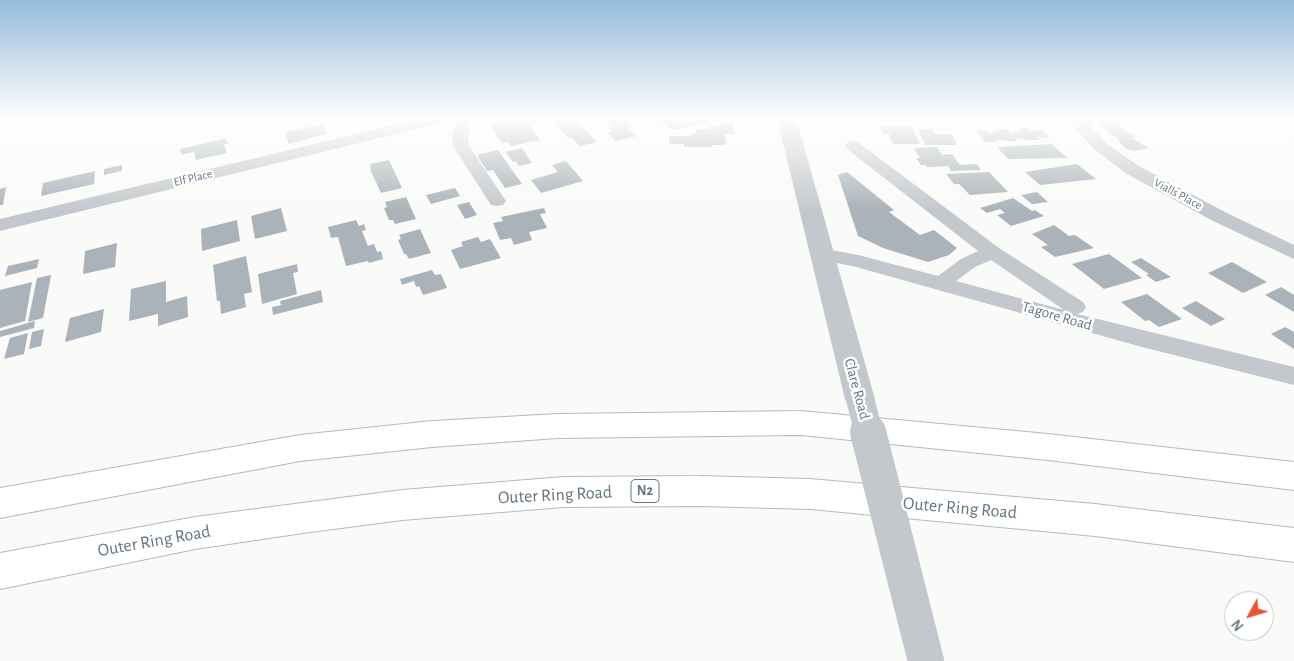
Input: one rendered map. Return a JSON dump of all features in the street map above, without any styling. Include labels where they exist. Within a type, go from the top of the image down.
[{"type":"highway","points":[[0,503],[300,448],[432,434],[558,426],[800,423],[1048,447],[1294,476]]},
{"type":"highway","name":"Outer Ring Road","points":[[0,571],[195,533],[303,516],[402,505],[564,492],[700,490],[810,494],[1095,520],[1294,546]]},
{"type":"street","name":"Elf Place","points":[[0,225],[316,149]]},
{"type":"street","points":[[463,149],[497,201]]},
{"type":"street","name":"Clare Road","points":[[794,149],[926,661]]},
{"type":"street","points":[[857,149],[992,252],[1075,307]]},
{"type":"street","name":"Vialls Place","points":[[1104,149],[1133,170],[1220,217],[1294,253]]},
{"type":"street","points":[[942,283],[968,263],[992,252]]},
{"type":"street","name":"Tagore Road","points":[[821,254],[858,260],[1253,368],[1294,376]]},
{"type":"building","points":[[180,149],[226,149],[227,153],[196,160],[194,152],[181,155]]},
{"type":"building","points":[[523,149],[532,163],[519,166],[516,161],[513,162],[506,152]]},
{"type":"building","points":[[915,149],[938,149],[942,155],[952,154],[960,165],[977,164],[981,170],[951,171],[948,166],[927,167],[926,165],[921,165],[916,158],[920,158]]},
{"type":"building","points":[[999,149],[1057,149],[1067,158],[1008,159]]},
{"type":"building","points":[[1127,149],[1145,149],[1134,151]]},
{"type":"building","points":[[498,150],[522,184],[505,188],[493,170],[487,171],[477,155]]},
{"type":"building","points":[[389,160],[402,188],[381,193],[370,169],[370,164]]},
{"type":"building","points":[[566,161],[583,181],[541,193],[531,180],[558,172],[552,165]]},
{"type":"building","points":[[1077,164],[1096,179],[1040,185],[1025,172]]},
{"type":"building","points":[[122,165],[122,171],[104,175],[104,169]]},
{"type":"building","points":[[95,171],[94,184],[41,196],[43,183]]},
{"type":"building","points":[[847,172],[894,210],[889,212],[920,235],[934,230],[957,248],[949,255],[928,262],[883,248],[858,236],[838,175]]},
{"type":"building","points":[[989,172],[1008,192],[970,195],[959,184],[954,184],[946,174]]},
{"type":"building","points":[[6,187],[3,205],[0,205],[0,189]]},
{"type":"building","points":[[455,188],[460,196],[431,204],[426,195]]},
{"type":"building","points":[[1037,192],[1048,202],[1032,204],[1021,195]]},
{"type":"building","points":[[406,197],[416,219],[395,224],[393,220],[389,220],[384,208],[387,207],[385,202]]},
{"type":"building","points":[[1013,198],[1032,211],[1035,210],[1044,216],[1011,226],[997,215],[1005,213],[1000,209],[987,213],[980,208]]},
{"type":"building","points":[[469,202],[477,215],[465,219],[457,205]]},
{"type":"building","points":[[281,208],[287,231],[255,239],[251,216]]},
{"type":"building","points":[[544,208],[546,213],[540,214],[547,228],[529,232],[532,240],[514,245],[511,238],[500,240],[493,223],[503,221],[501,217]]},
{"type":"building","points":[[237,220],[240,241],[202,251],[201,229]]},
{"type":"building","points":[[356,220],[359,226],[364,224],[366,230],[362,231],[368,246],[374,244],[377,252],[381,251],[383,259],[346,266],[338,237],[331,238],[328,227]]},
{"type":"building","points":[[1054,225],[1069,236],[1075,235],[1094,248],[1055,257],[1041,247],[1048,245],[1032,234]]},
{"type":"building","points":[[420,229],[431,253],[409,259],[404,254],[398,240],[401,239],[399,235]]},
{"type":"building","points":[[478,237],[481,242],[490,239],[501,258],[460,269],[451,250],[463,246],[461,242]]},
{"type":"building","points":[[117,243],[115,267],[83,274],[85,251]]},
{"type":"building","points":[[1109,254],[1142,278],[1104,289],[1072,264]]},
{"type":"building","points":[[246,256],[252,292],[244,294],[246,307],[221,314],[220,301],[217,301],[213,265]]},
{"type":"building","points":[[1141,258],[1171,277],[1156,282],[1146,275],[1149,274],[1131,262]]},
{"type":"building","points":[[39,259],[37,268],[5,276],[8,266]]},
{"type":"building","points":[[1232,262],[1267,282],[1243,293],[1208,273]]},
{"type":"building","points":[[297,264],[298,272],[293,273],[297,294],[262,304],[258,274]]},
{"type":"building","points":[[432,270],[435,275],[441,274],[447,288],[423,295],[419,286],[416,287],[414,281],[402,285],[400,279]]},
{"type":"building","points":[[51,275],[43,318],[28,322],[37,278]]},
{"type":"building","points":[[166,281],[166,302],[187,296],[188,317],[158,326],[158,314],[129,321],[131,289]]},
{"type":"building","points":[[32,282],[25,321],[0,328],[0,290]]},
{"type":"building","points":[[1281,287],[1294,295],[1294,312],[1265,295]]},
{"type":"building","points":[[321,290],[323,302],[273,315],[272,307],[281,305],[280,301]]},
{"type":"building","points":[[1147,294],[1182,319],[1159,327],[1149,320],[1145,321],[1121,302]]},
{"type":"building","points":[[1196,301],[1225,319],[1211,326],[1182,308]]},
{"type":"building","points":[[104,309],[101,332],[65,342],[70,318]]},
{"type":"building","points":[[35,321],[34,328],[0,337],[0,331]]},
{"type":"building","points":[[1285,327],[1294,332],[1294,349],[1271,334]]},
{"type":"building","points":[[44,329],[41,346],[29,349],[32,332]]},
{"type":"building","points":[[28,333],[24,354],[4,359],[10,338]]}]
